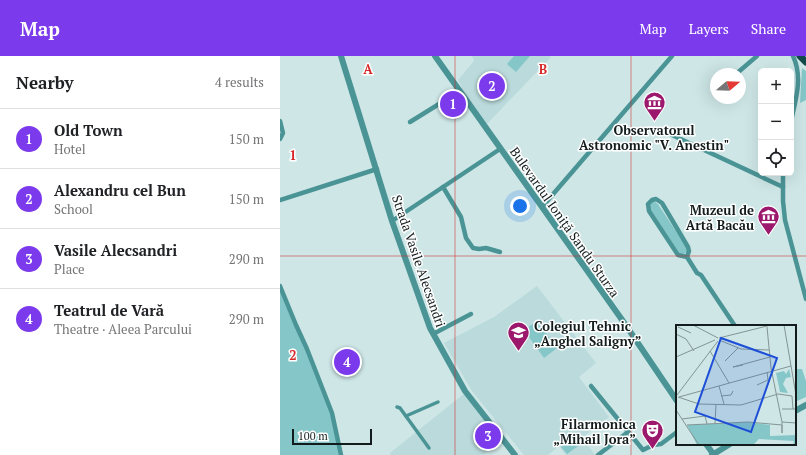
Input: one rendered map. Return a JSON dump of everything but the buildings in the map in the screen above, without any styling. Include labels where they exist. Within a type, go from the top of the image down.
[{"type":"main road","points":[[800,56],[806,62]]},
{"type":"street","name":"Strada Vasile Alecsandri","points":[[341,56],[392,221],[433,334],[466,391],[515,455]]},
{"type":"street","name":"Bulevardul Ioniță Sandu Sturza","points":[[435,56],[676,400]]},
{"type":"street","points":[[542,207],[672,56]]},
{"type":"street","points":[[743,68],[757,56]]},
{"type":"street","points":[[793,56],[798,74],[794,109]]},
{"type":"street","points":[[410,122],[460,91]]},
{"type":"street","points":[[280,121],[283,133],[280,139]]},
{"type":"street","points":[[672,136],[783,187]]},
{"type":"street","points":[[392,221],[500,149]]},
{"type":"street","points":[[280,200],[376,170]]},
{"type":"street","points":[[784,176],[785,220],[806,298]]},
{"type":"street","points":[[443,187],[461,216],[466,238],[473,248],[486,248],[500,252]]},
{"type":"street","points":[[687,257],[690,251],[666,209],[660,201],[656,199],[652,200],[647,206],[649,211],[678,255],[687,257],[697,273],[701,275],[734,325]]},
{"type":"street","points":[[280,286],[296,325],[308,349],[332,413],[341,455]]},
{"type":"street","points":[[433,334],[471,314]]},
{"type":"street","points":[[591,386],[642,450],[653,445],[661,444],[676,433]]},
{"type":"street","points":[[406,416],[438,402]]},
{"type":"street","points":[[796,410],[806,405]]},
{"type":"street","points":[[397,407],[400,408],[429,448]]},
{"type":"street","points":[[598,455],[628,432]]},
{"type":"street","points":[[707,445],[713,455],[728,445]]},
{"type":"shaded area","points":[[472,56],[551,57],[485,126],[458,80],[474,61]]},
{"type":"shaded area","points":[[514,56],[530,56],[516,72],[507,64]]},
{"type":"shaded area","points":[[802,68],[806,71],[806,100],[800,103]]},
{"type":"shaded area","points":[[654,201],[658,204],[687,248],[687,252],[684,254],[680,254],[650,209],[650,203]]},
{"type":"shaded area","points":[[280,285],[332,413],[341,455],[280,455]]},
{"type":"shaded area","name":"Colegiul Tehnic „Anghel Saligny”","points":[[537,286],[596,363],[579,377],[609,417],[582,438],[595,455],[566,455],[559,446],[548,455],[524,455],[472,391],[444,343],[494,317]]},
{"type":"shaded area","points":[[537,321],[557,348],[544,358],[524,330]]},
{"type":"shaded area","points":[[802,369],[806,381],[806,397],[796,402],[796,370]]},
{"type":"shaded area","points":[[465,393],[502,440],[483,455],[391,455],[390,453]]},
{"type":"shaded area","points":[[575,437],[581,444],[567,454],[561,447]]},
{"type":"place","name":"Alexandru cel Bun","points":[[492,86]]},
{"type":"place","name":"Old Town","points":[[453,104]]},
{"type":"place","name":"Observatorul Astronomic \"V. Anestin\"","points":[[654,122]]},
{"type":"place","name":"Muzeul de Artă Bacău","points":[[769,236]]},
{"type":"place","name":"Colegiul Tehnic „Anghel Saligny”","points":[[519,352]]},
{"type":"place","name":"Teatrul de Vară","points":[[347,362]]},
{"type":"place","name":"Vasile Alecsandri","points":[[488,436]]},
{"type":"place","name":"Filarmonica „Mihail Jora”","points":[[652,450]]}]
